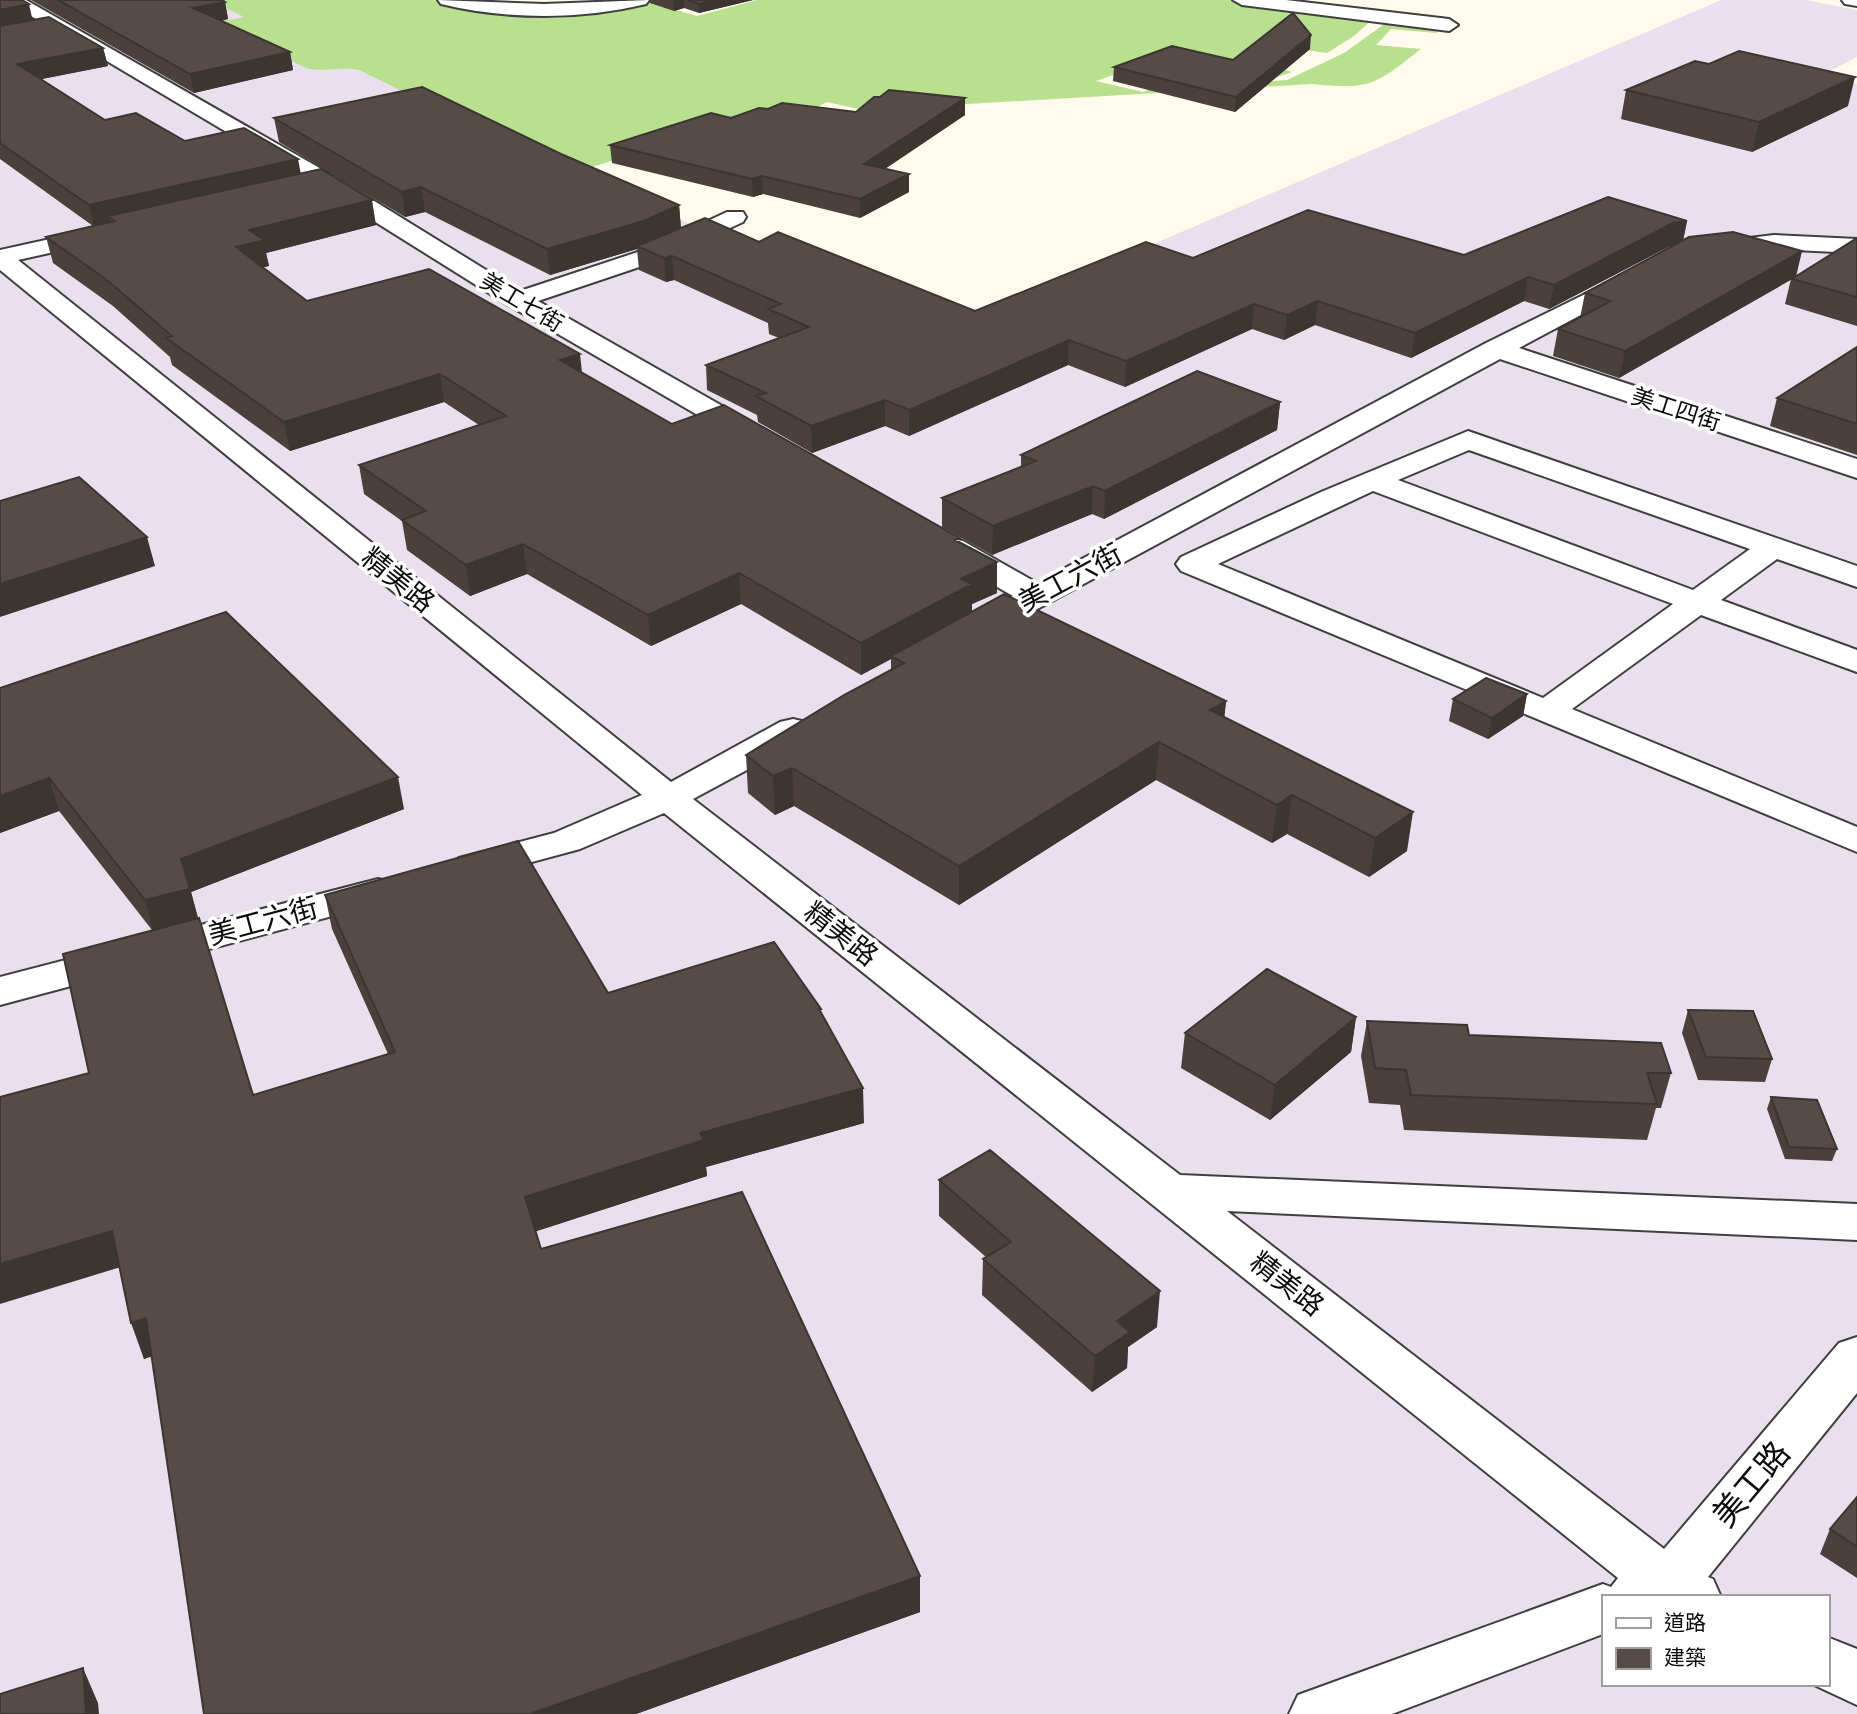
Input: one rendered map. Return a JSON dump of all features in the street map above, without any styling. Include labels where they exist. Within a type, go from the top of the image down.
[{"type":"street","name":"美工七街","points":[[13,0],[329,183],[517,300],[782,451]]},
{"type":"street","points":[[447,0],[542,12],[579,10],[640,0]]},
{"type":"street","points":[[1242,0],[1449,25]]},
{"type":"street","points":[[1851,0],[1857,1]]},
{"type":"street","points":[[27,32],[55,26]]},
{"type":"street","points":[[303,189],[329,183]]},
{"type":"street","points":[[517,300],[655,254],[735,217]]},
{"type":"street","points":[[0,258],[118,230]]},
{"type":"street","points":[[1691,252],[1774,242],[1853,246]]},
{"type":"street","name":"精美路","points":[[0,258],[668,798],[1171,1192],[1665,1593]]},
{"type":"street","name":"美工六街","points":[[950,643],[1653,266]]},
{"type":"street","name":"美工四街","points":[[1495,349],[1857,469]]},
{"type":"street","points":[[1857,577],[1468,440],[1192,564],[1857,841]]},
{"type":"street","points":[[1373,481],[1857,662]]},
{"type":"street","points":[[927,534],[1036,596]]},
{"type":"street","points":[[1547,711],[1773,547]]},
{"type":"street","points":[[446,873],[567,841],[668,798],[815,717]]},
{"type":"street","name":"美工六街","points":[[0,991],[405,884]]},
{"type":"street","points":[[1171,1192],[1857,1222]]},
{"type":"street","name":"美工路","points":[[1665,1593],[1857,1357]]},
{"type":"street","points":[[1319,1714],[1602,1609]]},
{"type":"street","points":[[1829,1664],[1857,1678]]},
{"type":"shaded area","points":[[0,0],[209,0],[935,338],[1721,0],[1806,0],[1857,10],[1857,57],[1824,74],[1857,84],[1857,1714],[0,1714]]},
{"type":"green space","points":[[210,0],[433,0],[498,10],[645,1],[697,16],[757,0],[1228,0],[1374,18],[1354,36],[1327,53],[1285,47],[1278,67],[1292,72],[1275,78],[1164,57],[1096,81],[1143,92],[1190,74],[1246,83],[1287,80],[1344,53],[1390,20],[1442,26],[1436,33],[1391,29],[1376,45],[1421,49],[1393,71],[1360,85],[1312,84],[863,110],[827,102],[796,119],[734,132],[682,121],[652,134],[673,141],[571,174],[359,70],[306,68],[214,23],[244,17]]},
{"type":"building","points":[[0,0],[22,0],[29,4],[0,10]]},
{"type":"building","points":[[58,0],[222,0],[225,2],[193,8],[290,52],[190,74]]},
{"type":"building","points":[[687,0],[714,0],[699,4]]},
{"type":"building","points":[[1293,13],[1311,35],[1236,97],[1114,67],[1172,46],[1233,60]]},
{"type":"building","points":[[49,17],[103,48],[17,64],[105,120],[136,113],[185,141],[244,128],[298,159],[89,205],[0,143],[0,26]]},
{"type":"building","points":[[1739,51],[1855,77],[1759,122],[1626,90],[1695,61],[1709,64]]},
{"type":"building","points":[[422,87],[561,154],[679,205],[644,221],[547,249],[421,187],[402,192],[274,118]]},
{"type":"building","points":[[889,90],[965,98],[864,164],[909,174],[860,199],[762,176],[752,179],[610,145],[711,113],[731,118],[782,103],[856,112],[874,97],[880,97]]},
{"type":"building","points":[[321,169],[372,200],[249,230],[264,240],[236,247],[307,301],[429,269],[580,354],[560,360],[672,424],[724,405],[960,538],[955,540],[997,562],[961,579],[972,584],[861,643],[739,573],[648,615],[523,544],[466,565],[402,520],[426,511],[359,465],[506,416],[440,374],[284,422],[166,338],[172,336],[107,280],[46,237],[115,221],[108,216]]},
{"type":"building","points":[[1608,197],[1687,221],[1673,223],[1554,285],[1528,277],[1415,333],[1318,301],[1287,315],[1254,304],[1126,361],[1069,340],[909,410],[885,400],[811,426],[756,396],[766,393],[706,365],[809,327],[768,309],[781,304],[672,256],[664,258],[637,246],[705,218],[759,242],[778,232],[975,311],[1146,242],[1193,258],[1308,210],[1464,255]]},
{"type":"building","points":[[1733,232],[1802,251],[1625,351],[1558,329],[1611,301],[1585,293],[1689,237]]},
{"type":"building","points":[[1857,238],[1857,297],[1792,279]]},
{"type":"building","points":[[1857,347],[1857,424],[1777,398]]},
{"type":"building","points":[[1197,371],[1280,402],[1105,491],[1093,486],[993,526],[942,498],[1036,461],[1021,455]]},
{"type":"building","points":[[79,477],[147,537],[0,584],[0,501]]},
{"type":"building","points":[[1004,594],[1226,701],[1210,710],[1413,812],[1375,838],[1292,795],[1277,805],[1159,742],[959,866],[792,768],[773,776],[746,755],[844,695],[904,663],[891,656]]},
{"type":"building","points":[[226,612],[398,777],[181,859],[190,889],[145,900],[49,778],[0,796],[0,688]]},
{"type":"building","points":[[1486,678],[1527,694],[1492,718],[1453,699]]},
{"type":"building","points":[[518,841],[608,993],[774,942],[821,1009],[863,1088],[700,1133],[704,1140],[525,1197],[541,1249],[742,1192],[920,1576],[530,1714],[204,1714],[146,1318],[131,1323],[112,1231],[0,1264],[0,1097],[89,1073],[63,954],[199,918],[253,1095],[395,1052],[325,895]]},
{"type":"building","points":[[1267,969],[1356,1017],[1275,1085],[1185,1033]]},
{"type":"building","points":[[1688,1010],[1753,1011],[1772,1059],[1706,1057]]},
{"type":"building","points":[[1367,1021],[1467,1025],[1469,1035],[1661,1043],[1671,1073],[1647,1073],[1657,1104],[1411,1095],[1406,1070],[1375,1068]]},
{"type":"building","points":[[1771,1097],[1817,1100],[1837,1149],[1789,1147]]},
{"type":"building","points":[[990,1150],[1160,1291],[1117,1321],[1130,1332],[1095,1356],[983,1259],[1011,1242],[939,1180]]},
{"type":"building","points":[[1857,1497],[1857,1547],[1830,1529]]},
{"type":"building","points":[[83,1668],[86,1714],[0,1714],[0,1694]]}]
